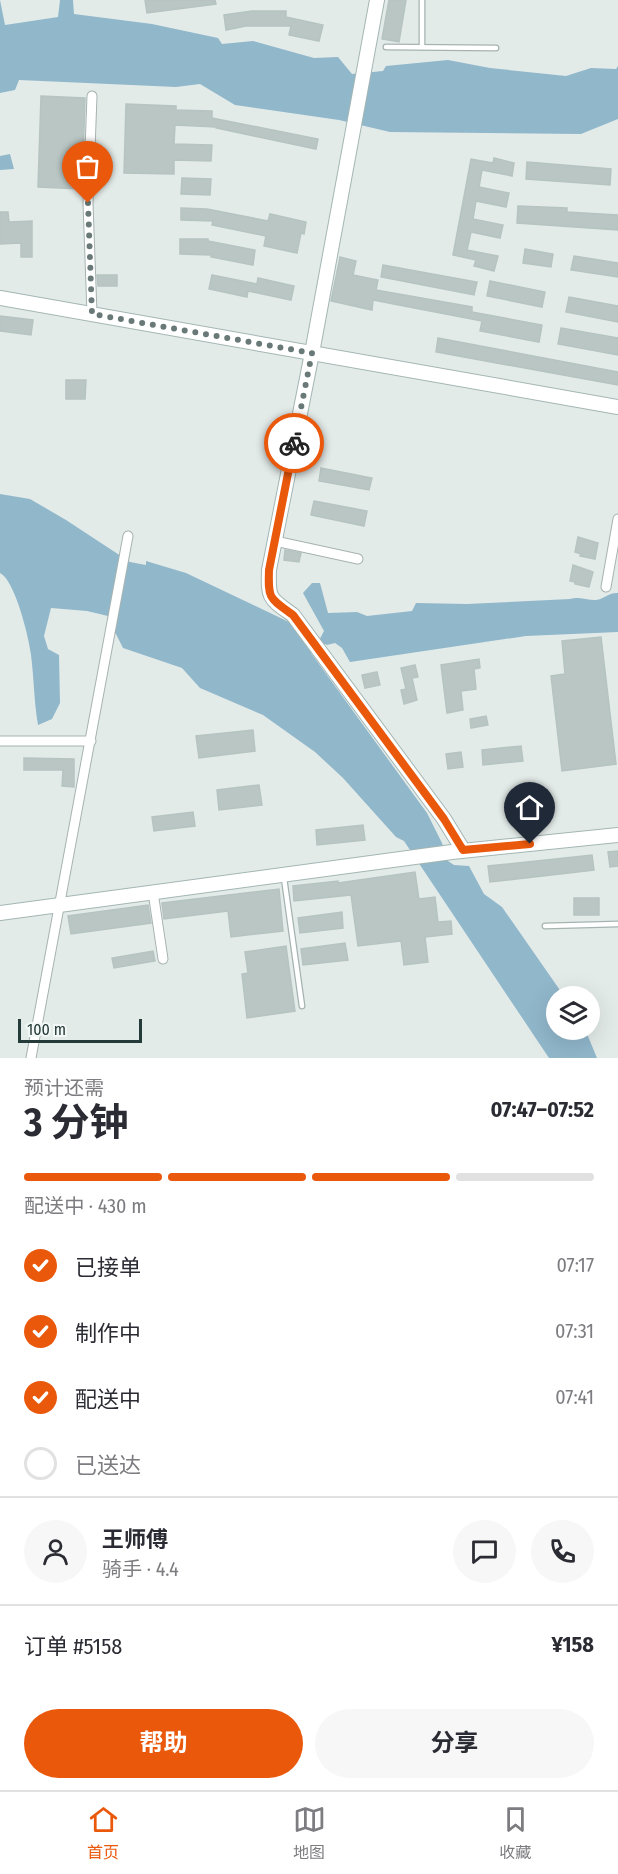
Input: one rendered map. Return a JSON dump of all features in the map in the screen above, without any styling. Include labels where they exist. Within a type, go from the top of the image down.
[{"type":"street","points":[[377,0],[312,353],[269,570],[269,589],[272,600],[293,615],[444,819],[458,851]]},
{"type":"street","points":[[92,96],[88,203],[92,314]]},
{"type":"street","points":[[0,298],[618,407]]},
{"type":"street","points":[[606,587],[618,519]]},
{"type":"street","points":[[32,1058],[128,536]]},
{"type":"street","points":[[275,541],[358,559]]},
{"type":"street","points":[[0,741],[92,741]]},
{"type":"street","points":[[0,913],[407,857],[618,835]]},
{"type":"street","points":[[153,892],[163,959]]},
{"type":"lane","points":[[422,0],[422,47]]},
{"type":"lane","points":[[386,47],[496,48]]},
{"type":"lane","points":[[284,874],[302,1006]]},
{"type":"lane","points":[[545,926],[618,924]]},
{"type":"water","points":[[0,0],[5,25],[58,17],[60,0],[73,0],[74,14],[152,24],[218,38],[222,44],[253,41],[314,58],[338,57],[352,74],[383,71],[386,66],[448,60],[490,68],[566,76],[591,68],[616,69],[618,66],[618,119],[581,134],[390,132],[339,120],[235,105],[200,84],[176,87],[19,80],[15,90],[0,93]]},
{"type":"water","points":[[10,154],[14,169],[0,170],[0,156]]},
{"type":"water","points":[[0,494],[30,499],[130,562],[146,565],[146,561],[186,573],[289,622],[308,648],[316,644],[324,631],[303,593],[312,583],[320,583],[328,613],[357,612],[367,616],[412,611],[416,603],[467,604],[576,598],[595,600],[618,593],[618,632],[526,636],[350,662],[342,648],[335,643],[325,644],[311,653],[427,813],[448,861],[454,865],[469,866],[484,894],[502,907],[557,986],[546,986],[546,1040],[590,1040],[597,1058],[549,1058],[404,841],[396,837],[343,778],[315,752],[263,715],[200,688],[182,668],[123,648],[116,634],[107,631],[108,616],[87,611],[51,608],[44,636],[48,649],[59,655],[60,703],[52,719],[38,725],[27,636],[11,586],[0,573]]},
{"type":"building","points":[[145,0],[215,0],[216,4],[147,13]]},
{"type":"building","points":[[389,0],[406,0],[399,42],[382,39]]},
{"type":"building","points":[[252,11],[286,11],[286,17],[323,25],[319,41],[289,35],[291,26],[246,26],[226,30],[224,15]]},
{"type":"building","points":[[41,96],[85,98],[82,189],[38,187]]},
{"type":"building","points":[[126,104],[176,106],[176,110],[212,111],[212,118],[318,139],[316,149],[216,127],[175,125],[174,144],[212,145],[211,161],[174,160],[174,174],[124,173]]},
{"type":"building","points":[[494,158],[514,163],[512,176],[482,170],[479,187],[509,193],[506,207],[476,201],[473,219],[503,225],[500,238],[471,232],[467,250],[498,256],[494,271],[474,266],[476,260],[453,255],[471,159],[493,163]]},
{"type":"building","points":[[527,162],[611,169],[610,185],[526,179]]},
{"type":"building","points":[[182,178],[211,179],[210,195],[181,194]]},
{"type":"building","points":[[518,206],[567,208],[567,212],[618,215],[618,230],[517,223]]},
{"type":"building","points":[[181,208],[207,209],[268,221],[270,214],[306,222],[297,253],[264,246],[266,236],[212,225],[213,221],[181,220]]},
{"type":"building","points":[[0,212],[8,212],[9,222],[32,221],[32,257],[21,257],[21,243],[0,244]]},
{"type":"building","points":[[180,239],[208,239],[208,241],[255,250],[253,265],[211,257],[211,255],[180,254]]},
{"type":"building","points":[[525,249],[553,254],[551,267],[523,263]]},
{"type":"building","points":[[574,256],[618,263],[618,277],[571,270]]},
{"type":"building","points":[[340,257],[356,261],[353,275],[378,280],[376,290],[472,307],[472,312],[542,325],[539,342],[480,331],[482,321],[373,300],[372,310],[331,301]]},
{"type":"building","points":[[383,265],[477,282],[474,295],[381,277]]},
{"type":"building","points":[[97,275],[117,275],[117,286],[98,286]]},
{"type":"building","points":[[212,275],[257,284],[258,278],[294,286],[291,300],[248,291],[247,297],[209,289]]},
{"type":"building","points":[[490,281],[545,292],[542,307],[487,296]]},
{"type":"building","points":[[569,297],[618,306],[618,322],[566,312]]},
{"type":"building","points":[[0,316],[33,320],[31,335],[0,331]]},
{"type":"building","points":[[561,328],[618,338],[618,355],[558,344]]},
{"type":"building","points":[[438,338],[618,372],[618,385],[436,352]]},
{"type":"building","points":[[66,380],[86,380],[85,399],[66,399]]},
{"type":"building","points":[[321,468],[372,478],[369,490],[319,481]]},
{"type":"building","points":[[314,501],[367,511],[364,526],[311,515]]},
{"type":"building","points":[[578,537],[598,543],[595,559],[580,556],[581,554],[575,552]]},
{"type":"building","points":[[285,550],[301,553],[299,562],[284,560]]},
{"type":"building","points":[[573,565],[593,572],[589,587],[570,581]]},
{"type":"building","points":[[601,637],[616,764],[562,771],[551,676],[565,674],[562,641]]},
{"type":"building","points":[[479,659],[480,668],[474,669],[476,689],[461,691],[463,710],[447,713],[441,665]]},
{"type":"building","points":[[415,665],[418,677],[412,678],[417,700],[404,704],[401,690],[406,689],[401,668]]},
{"type":"building","points":[[377,672],[380,685],[365,688],[362,675]]},
{"type":"building","points":[[486,716],[488,725],[471,728],[470,719]]},
{"type":"building","points":[[253,730],[255,751],[199,758],[196,736]]},
{"type":"building","points":[[521,746],[523,761],[483,765],[482,750]]},
{"type":"building","points":[[461,752],[463,767],[448,769],[446,754]]},
{"type":"building","points":[[24,758],[74,759],[74,787],[62,786],[63,770],[24,770]]},
{"type":"building","points":[[259,785],[262,805],[219,810],[217,790]]},
{"type":"building","points":[[193,812],[195,826],[154,831],[152,817]]},
{"type":"building","points":[[363,825],[365,840],[317,845],[316,830]]},
{"type":"building","points":[[618,851],[618,866],[610,867],[608,852]]},
{"type":"building","points":[[592,855],[594,870],[490,882],[488,866]]},
{"type":"building","points":[[415,872],[419,899],[435,897],[438,922],[451,921],[452,934],[425,937],[428,962],[404,965],[401,941],[358,946],[351,895],[294,901],[293,886],[338,881],[338,883]]},
{"type":"building","points":[[279,889],[283,931],[231,937],[228,911],[164,919],[162,903]]},
{"type":"building","points":[[574,898],[599,898],[599,915],[574,915]]},
{"type":"building","points":[[148,905],[151,923],[71,934],[68,916]]},
{"type":"building","points":[[342,912],[343,928],[300,933],[298,918]]},
{"type":"building","points":[[345,943],[348,960],[303,965],[301,949]]},
{"type":"building","points":[[286,946],[295,1011],[247,1018],[242,974],[248,973],[245,952]]},
{"type":"building","points":[[153,951],[155,961],[114,968],[112,958]]},
{"type":"way so far","points":[[88,203],[92,314],[312,353],[294,443]]},
{"type":"route","points":[[294,443],[269,570],[269,589],[272,600],[293,615],[444,819],[463,850],[530,844]]}]
